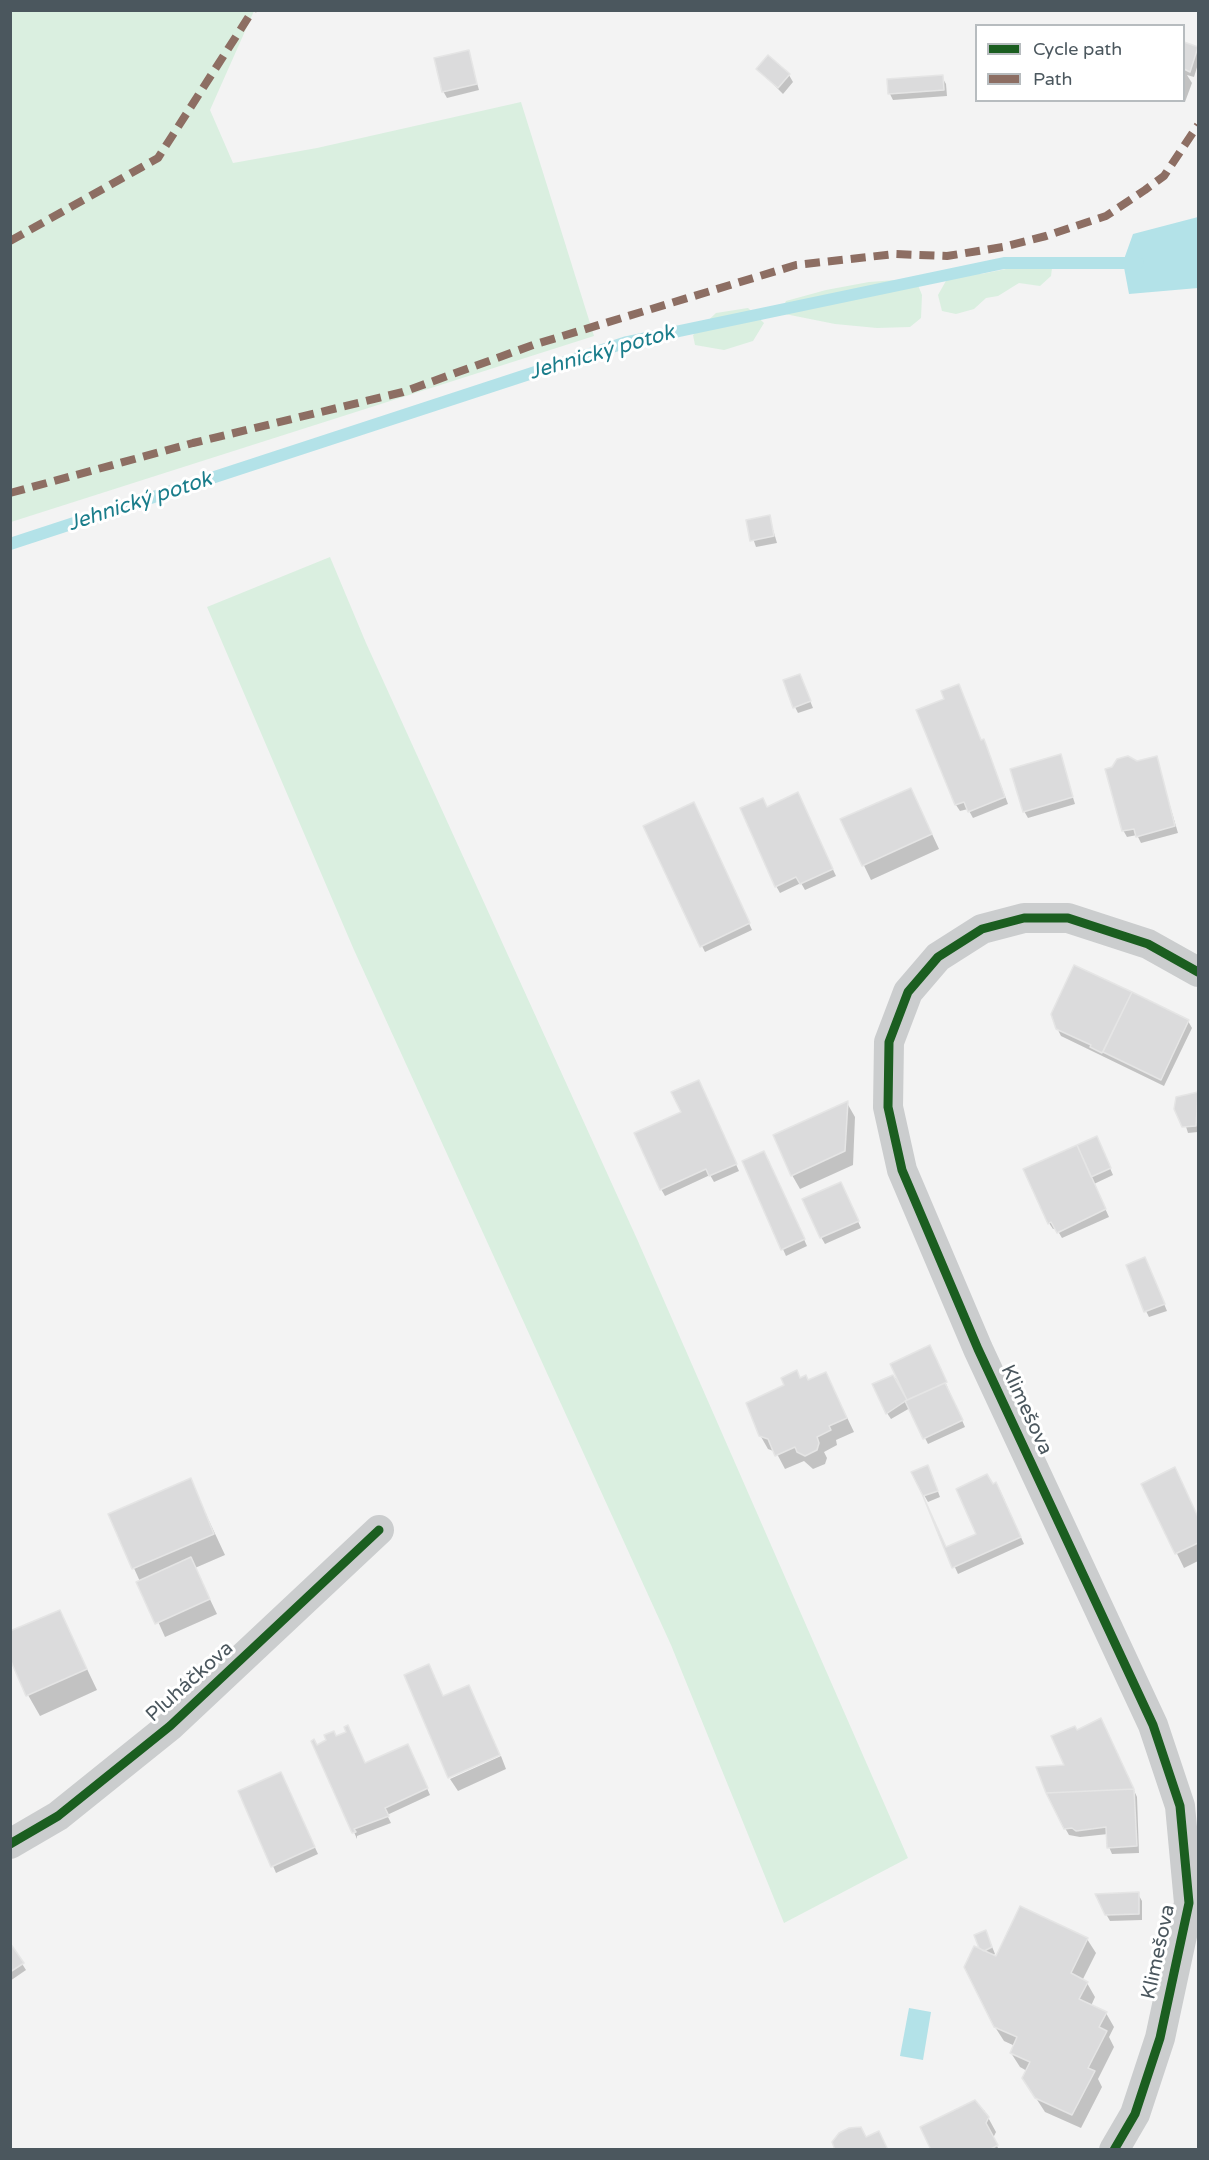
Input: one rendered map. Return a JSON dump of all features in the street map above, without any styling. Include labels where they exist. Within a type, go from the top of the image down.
[{"type":"street","name":"Klimešova","points":[[1114,2150],[1135,2114],[1160,2038],[1189,1903],[1180,1806],[1153,1725],[978,1349],[902,1170],[888,1107],[889,1042],[908,992],[938,957],[982,929],[1024,918],[1068,918],[1148,944],[1198,972]]},
{"type":"street","name":"Pluháčkova","points":[[10,1844],[58,1816],[170,1726],[379,1530]]},
{"type":"green space","points":[[11,10],[254,11],[210,110],[233,163],[317,148],[521,102],[594,336],[11,522]]},
{"type":"green space","points":[[1034,258],[1053,260],[1051,276],[1040,286],[1019,283],[998,296],[986,298],[974,309],[956,314],[942,311],[938,295],[947,279],[965,273],[981,274],[1011,268]]},
{"type":"green space","points":[[896,280],[918,285],[922,295],[921,318],[910,327],[877,328],[835,324],[780,313],[786,301],[826,290],[869,282]]},
{"type":"green space","points":[[748,308],[764,323],[753,341],[724,350],[695,345],[693,335],[716,313]]},
{"type":"green space","points":[[330,557],[366,643],[637,1239],[908,1858],[784,1923],[671,1645],[354,950],[207,607]]},
{"type":"water","points":[[1198,217],[1198,288],[1129,294],[1123,262],[1133,234]]},
{"type":"water","points":[[909,2008],[931,2012],[923,2060],[900,2056]]},
{"type":"building","points":[[1185,42],[1198,47],[1190,72],[1185,70]]},
{"type":"building","points":[[469,50],[477,84],[442,92],[434,58]]},
{"type":"building","points":[[768,55],[790,74],[778,88],[756,69]]},
{"type":"building","points":[[943,75],[944,90],[888,94],[887,79]]},
{"type":"building","points":[[770,515],[774,536],[750,541],[746,520]]},
{"type":"building","points":[[800,674],[811,701],[793,708],[783,680]]},
{"type":"building","points":[[959,684],[981,740],[984,739],[1005,797],[968,812],[964,802],[955,805],[916,710],[944,699],[941,691]]},
{"type":"building","points":[[1061,754],[1073,797],[1023,812],[1010,769]]},
{"type":"building","points":[[1128,756],[1137,761],[1157,756],[1175,826],[1136,837],[1134,829],[1122,831],[1105,769],[1112,767],[1117,759]]},
{"type":"building","points":[[911,788],[932,834],[862,866],[840,819]]},
{"type":"building","points":[[798,792],[833,869],[800,884],[796,877],[775,887],[740,808],[763,798],[767,807]]},
{"type":"building","points":[[694,802],[750,923],[700,947],[643,826]]},
{"type":"building","points":[[1074,965],[1132,992],[1102,1053],[1090,1047],[1091,1045],[1056,1029],[1051,1014]]},
{"type":"building","points":[[1132,992],[1189,1020],[1161,1080],[1103,1052]]},
{"type":"building","points":[[699,1080],[737,1164],[709,1176],[706,1169],[660,1190],[634,1133],[681,1112],[671,1092]]},
{"type":"building","points":[[1198,1092],[1196,1126],[1182,1127],[1174,1109],[1176,1097]]},
{"type":"building","points":[[848,1101],[845,1151],[791,1176],[773,1135]]},
{"type":"building","points":[[1097,1136],[1111,1168],[1091,1177],[1077,1145]]},
{"type":"building","points":[[1077,1145],[1106,1209],[1057,1233],[1051,1222],[1048,1224],[1023,1169]]},
{"type":"building","points":[[764,1151],[805,1239],[781,1250],[742,1161]]},
{"type":"building","points":[[841,1182],[859,1221],[820,1238],[802,1199]]},
{"type":"building","points":[[1145,1257],[1165,1304],[1144,1312],[1126,1265]]},
{"type":"building","points":[[930,1345],[947,1382],[907,1400],[890,1364]]},
{"type":"building","points":[[797,1370],[800,1378],[806,1375],[808,1380],[826,1372],[847,1418],[829,1426],[831,1430],[817,1437],[819,1443],[817,1450],[805,1456],[797,1452],[795,1447],[775,1456],[768,1439],[759,1436],[746,1403],[784,1385],[781,1378]]},
{"type":"building","points":[[893,1375],[907,1400],[886,1414],[872,1384]]},
{"type":"building","points":[[945,1383],[963,1420],[923,1439],[905,1401]]},
{"type":"building","points":[[928,1465],[938,1491],[923,1496],[911,1472]]},
{"type":"building","points":[[1175,1467],[1198,1517],[1198,1543],[1175,1554],[1141,1484]]},
{"type":"building","points":[[987,1474],[993,1484],[996,1482],[1021,1537],[952,1568],[923,1496],[946,1547],[976,1534],[956,1489]]},
{"type":"building","points":[[191,1478],[214,1534],[132,1569],[108,1514]]},
{"type":"building","points":[[191,1557],[210,1599],[155,1624],[136,1582]]},
{"type":"building","points":[[60,1610],[87,1669],[26,1696],[10,1659],[10,1631]]},
{"type":"building","points":[[429,1664],[443,1696],[469,1685],[500,1755],[448,1778],[404,1675]]},
{"type":"building","points":[[1101,1718],[1134,1789],[1046,1793],[1036,1767],[1064,1765],[1051,1736],[1075,1726],[1077,1730]]},
{"type":"building","points":[[348,1725],[365,1763],[408,1744],[428,1788],[385,1808],[389,1816],[354,1829],[356,1832],[352,1833],[311,1741],[314,1739],[317,1745],[326,1740],[324,1735],[334,1731],[336,1736],[346,1732],[344,1727]]},
{"type":"building","points":[[281,1772],[315,1847],[271,1867],[238,1791]]},
{"type":"building","points":[[1134,1789],[1137,1846],[1107,1848],[1106,1827],[1076,1831],[1072,1828],[1064,1829],[1046,1793]]},
{"type":"building","points":[[1139,1892],[1139,1914],[1105,1915],[1095,1894]]},
{"type":"building","points":[[1020,1906],[1088,1938],[1071,1973],[1088,1982],[1079,1999],[1107,2012],[1099,2027],[1107,2031],[1088,2068],[1095,2071],[1072,2115],[1035,2098],[1022,2078],[1030,2062],[1010,2053],[1017,2037],[994,2027],[964,1967],[974,1946],[996,1956]]},
{"type":"building","points":[[986,1930],[992,1947],[984,1951],[979,1948],[974,1935]]},
{"type":"building","points":[[10,1943],[24,1963],[10,1972]]},
{"type":"building","points":[[975,2100],[989,2117],[986,2123],[998,2145],[989,2150],[931,2150],[920,2127]]},
{"type":"building","points":[[861,2127],[866,2137],[879,2131],[888,2150],[835,2150],[832,2142],[839,2133],[849,2128]]},
{"type":"waterway","name":"Jehnický potok","points":[[10,544],[627,342],[1004,263],[1138,263]]},
{"type":"marked path","points":[[10,241],[158,158],[253,10]]},
{"type":"marked path","points":[[10,493],[193,443],[403,392],[533,345],[796,265],[895,254],[947,256],[1003,247],[1046,236],[1106,216],[1145,190],[1164,176],[1198,125]]},
{"type":"cycle path","points":[[1114,2150],[1135,2114],[1160,2038],[1189,1903],[1180,1806],[1153,1725],[978,1349],[902,1170],[888,1107],[889,1042],[908,992],[938,957],[982,929],[1024,918],[1068,918],[1148,944],[1198,972]]},
{"type":"cycle path","points":[[10,1844],[58,1816],[170,1726],[379,1530]]}]
